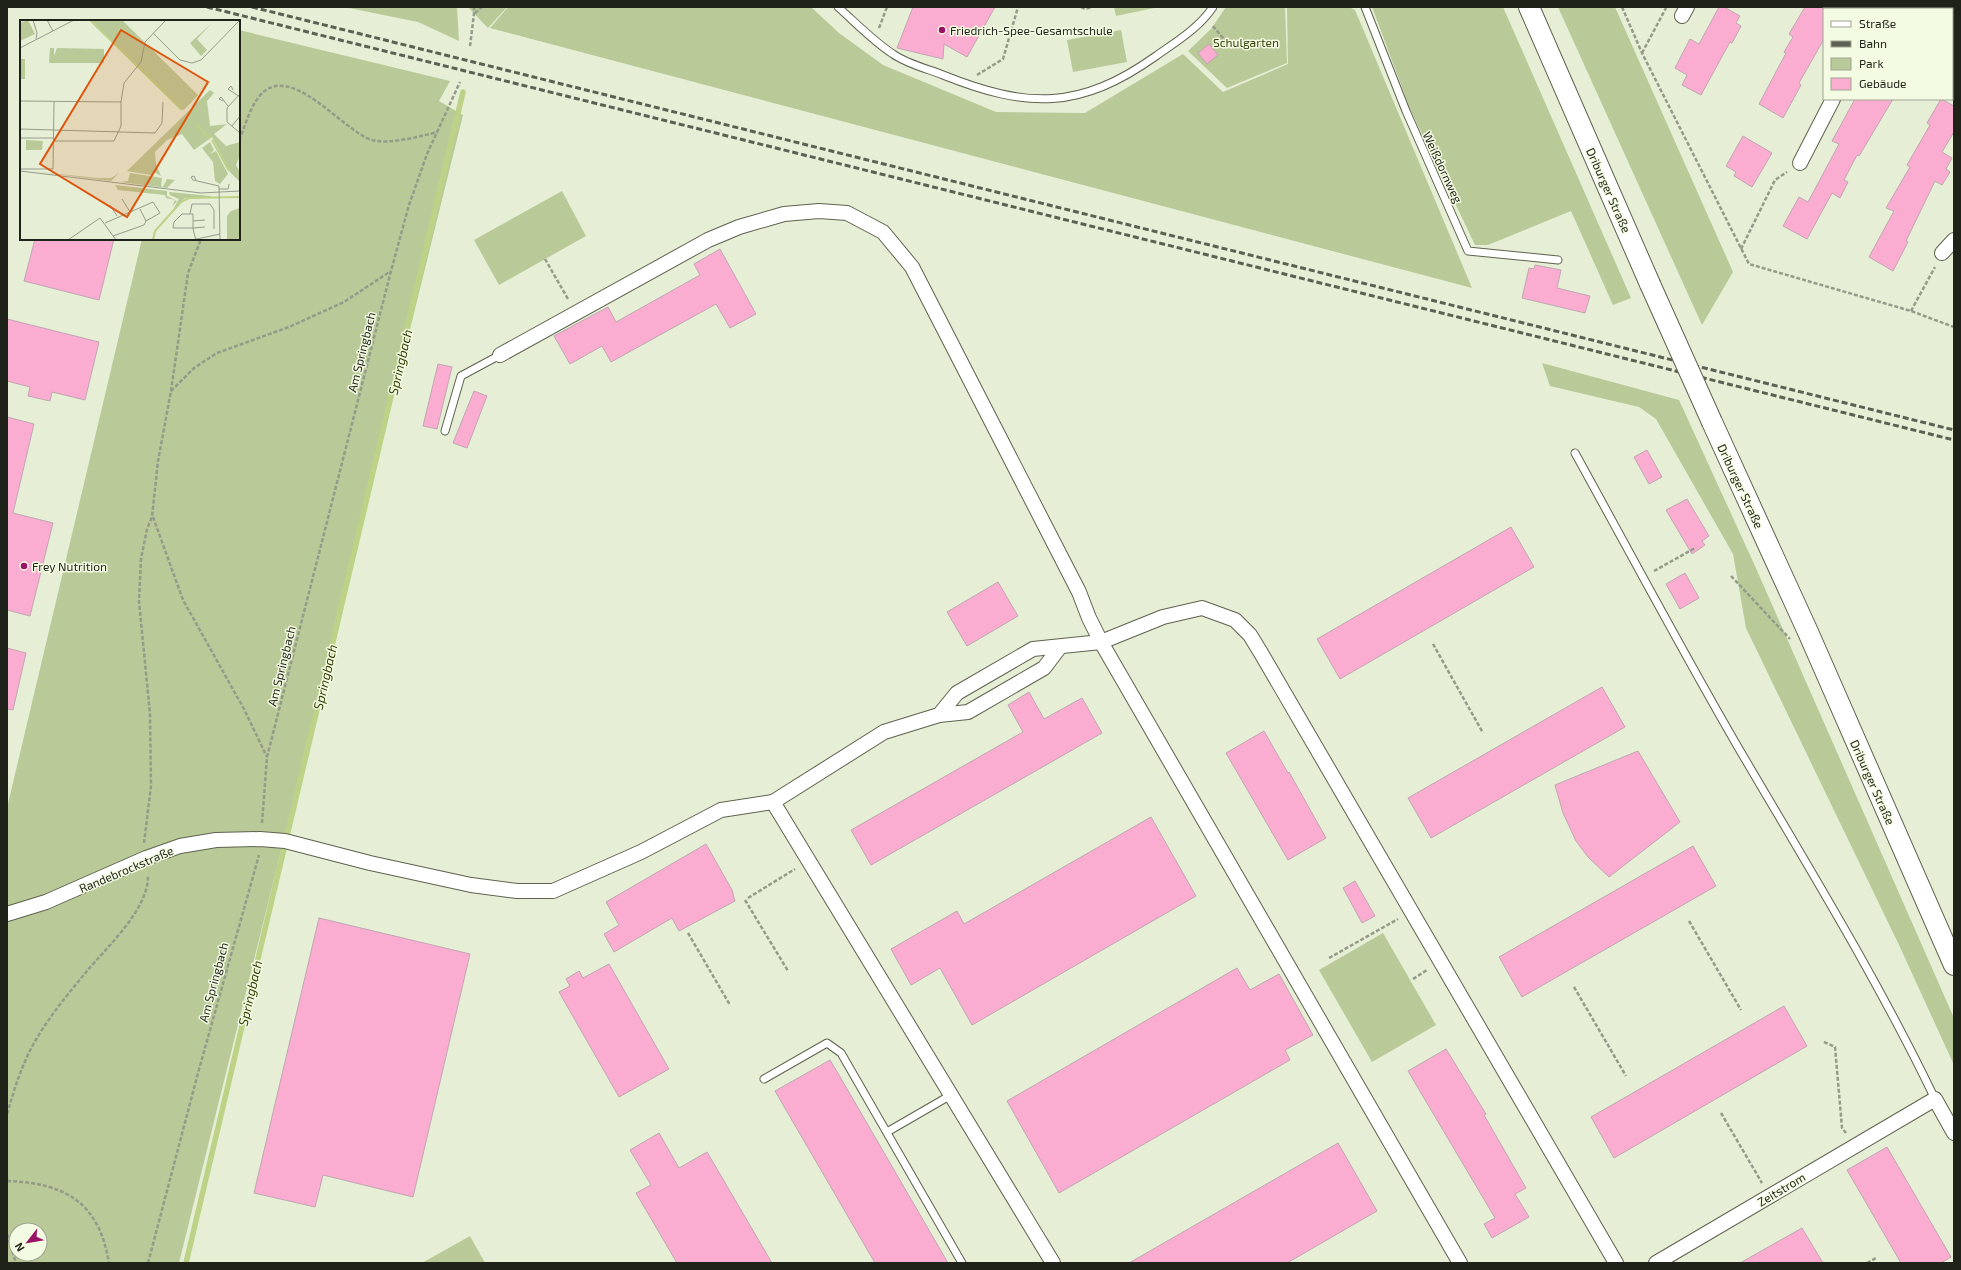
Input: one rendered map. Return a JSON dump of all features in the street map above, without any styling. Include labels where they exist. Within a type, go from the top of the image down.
[{"type":"main road","name":"Driburger Straße","points":[[1529,7],[1650,284],[1808,632],[1954,965]]},
{"type":"street","points":[[1800,163],[1832,100]]},
{"type":"street","points":[[500,355],[708,240],[740,227],[784,214],[819,211],[847,213],[883,232],[912,267],[1079,592],[1089,618],[1101,642],[1460,1263]]},
{"type":"street","points":[[1942,253],[1954,240]]},
{"type":"street","points":[[939,715],[957,693],[1033,649],[1101,642],[1163,617],[1202,608],[1235,620],[1250,635],[1261,653],[1616,1263]]},
{"type":"street","points":[[1052,1263],[773,802],[884,732],[939,715],[968,712],[1044,668],[1060,647]]},
{"type":"street","name":"Randebrockstraße","points":[[7,914],[46,902],[146,858],[180,846],[216,840],[260,839],[290,843],[471,885],[517,891],[553,891],[640,852],[721,810],[773,802]]},
{"type":"street","points":[[1935,1099],[1954,1133]]},
{"type":"street","name":"Zeitstrom","points":[[1656,1263],[1905,1115],[1935,1099]]},
{"type":"lane","points":[[838,7],[894,55],[963,83],[1000,95],[1032,100],[1070,98],[1104,86],[1141,66],[1189,32],[1207,16],[1213,7]]},
{"type":"lane","name":"Weißdornweg","points":[[1365,7],[1406,111],[1468,251],[1558,260]]},
{"type":"lane","points":[[445,431],[461,376],[500,355]]},
{"type":"lane","points":[[1575,453],[1721,718],[1907,1043],[1935,1099]]},
{"type":"lane","points":[[764,1079],[827,1043],[841,1053],[962,1263]]},
{"type":"lane","points":[[887,1132],[951,1095]]},
{"type":"path","points":[[470,46],[474,7]]},
{"type":"path","points":[[474,14],[482,7]]},
{"type":"path","points":[[875,39],[887,7]]},
{"type":"path","points":[[963,83],[1003,59],[1018,7]]},
{"type":"path","points":[[1081,7],[1085,9],[1092,7]]},
{"type":"path","points":[[1622,7],[1642,53],[1740,249],[1749,264],[1912,311],[1954,327]]},
{"type":"path","points":[[1642,53],[1667,7]]},
{"type":"path","points":[[1207,16],[1227,42]]},
{"type":"path","name":"Am Springbach","points":[[148,1263],[198,1073],[259,855],[265,805],[267,757],[391,272],[409,205],[428,154],[460,82]]},
{"type":"path","points":[[240,138],[258,98],[269,88],[279,85],[292,88],[322,105],[350,129],[372,140],[388,141],[439,132]]},
{"type":"path","points":[[1740,249],[1775,180],[1800,163]]},
{"type":"path","points":[[146,858],[144,843],[151,786],[150,714],[138,601],[141,559],[147,529],[152,517],[158,461],[171,392],[188,273],[201,240]]},
{"type":"path","points":[[1912,311],[1942,253]]},
{"type":"path","points":[[545,259],[576,313]]},
{"type":"path","points":[[171,392],[194,368],[217,353],[289,326],[344,302],[391,272]]},
{"type":"path","points":[[152,517],[183,600],[244,709],[267,757]]},
{"type":"path","points":[[1644,578],[1695,548]]},
{"type":"path","points":[[1731,576],[1789,640]]},
{"type":"path","points":[[1432,644],[1483,733]]},
{"type":"path","points":[[252,855],[259,855]]},
{"type":"path","points":[[788,971],[747,899],[809,861]]},
{"type":"path","points":[[140,877],[154,872]]},
{"type":"path","points":[[7,1114],[16,1082],[33,1045],[59,1006],[123,929],[143,900],[147,874]]},
{"type":"path","points":[[1329,958],[1412,911]]},
{"type":"path","points":[[1689,921],[1741,1010]]},
{"type":"path","points":[[688,933],[730,1005]]},
{"type":"path","points":[[1574,987],[1626,1076]]},
{"type":"path","points":[[1824,1042],[1835,1047],[1842,1128],[1853,1146]]},
{"type":"path","points":[[1721,1113],[1769,1196]]},
{"type":"path","points":[[7,1181],[34,1182],[60,1190],[86,1207],[97,1224],[107,1249],[109,1263]]},
{"type":"path","points":[[7,1234],[16,1263]]},
{"type":"path","points":[[1867,1263],[1876,1258]]},
{"type":"green space","points":[[344,7],[457,7],[459,41],[418,22]]},
{"type":"green space","points":[[468,7],[507,7],[488,28]]},
{"type":"green space","points":[[508,7],[811,7],[839,33],[883,65],[996,112],[1085,113],[1183,54],[1223,92],[1288,64],[1287,7],[1349,7],[1355,10],[1472,288],[490,28]]},
{"type":"green space","points":[[1114,7],[1159,7],[1116,16]]},
{"type":"green space","name":"Schulgarten","points":[[1226,7],[1285,7],[1287,63],[1227,88],[1188,51],[1211,29]]},
{"type":"green space","points":[[1372,7],[1503,7],[1631,298],[1613,305],[1571,211],[1488,245],[1475,245],[1410,109]]},
{"type":"green space","points":[[1558,7],[1615,7],[1733,272],[1702,325]]},
{"type":"green space","points":[[240,30],[450,81],[439,101],[463,115],[179,1263],[7,1263],[7,808],[142,240],[240,240]]},
{"type":"green space","points":[[1121,30],[1127,62],[1073,72],[1067,40]]},
{"type":"green space","points":[[562,191],[586,236],[499,285],[474,240]]},
{"type":"green space","points":[[1542,363],[1679,400],[1755,566],[1954,1018],[1954,1065],[1899,945],[1746,628],[1733,554],[1656,419],[1639,407],[1550,386]]},
{"type":"green space","points":[[1383,933],[1436,1025],[1372,1062],[1319,970]]},
{"type":"green space","points":[[470,1236],[485,1263],[422,1263]]},
{"type":"building","name":"Friedrich-Spee-Gesamtschule","points":[[913,7],[995,7],[967,57],[944,44],[943,59],[897,48]]},
{"type":"building","points":[[1719,7],[1724,7],[1740,16],[1736,23],[1741,26],[1732,43],[1730,42],[1701,95],[1682,85],[1687,75],[1675,68],[1690,39],[1699,44]]},
{"type":"building","points":[[1805,7],[1831,7],[1823,8],[1823,41],[1799,83],[1801,85],[1783,118],[1759,104],[1786,53],[1784,52],[1793,37],[1789,34]]},
{"type":"building","points":[[1209,44],[1218,55],[1207,64],[1198,53]]},
{"type":"building","points":[[1854,100],[1892,100],[1859,156],[1857,155],[1844,180],[1848,182],[1840,198],[1832,193],[1807,239],[1783,226],[1799,197],[1808,202],[1839,144],[1832,141]]},
{"type":"building","points":[[1940,100],[1954,106],[1954,132],[1942,152],[1952,158],[1946,169],[1950,172],[1942,185],[1935,181],[1906,241],[1908,242],[1893,271],[1869,257],[1894,211],[1886,208],[1910,167],[1907,165],[1930,125],[1927,123]]},
{"type":"building","points":[[1743,136],[1772,153],[1752,187],[1734,176],[1736,172],[1726,166]]},
{"type":"building","points":[[35,240],[114,240],[99,300],[24,281]]},
{"type":"building","points":[[720,249],[756,314],[730,328],[716,304],[611,362],[602,346],[570,364],[554,336],[608,307],[616,322],[700,275],[694,264]]},
{"type":"building","points":[[1535,265],[1561,270],[1557,288],[1590,296],[1585,313],[1522,298],[1529,268],[1534,269]]},
{"type":"building","points":[[7,319],[99,342],[85,400],[52,392],[50,401],[28,396],[30,387],[7,381]]},
{"type":"building","points":[[438,364],[452,367],[437,429],[423,426]]},
{"type":"building","points":[[474,391],[487,396],[467,448],[453,443]]},
{"type":"building","name":"Frey Nutrition","points":[[7,417],[34,424],[13,513],[53,523],[30,616],[7,610]]},
{"type":"building","points":[[1647,450],[1662,477],[1649,484],[1634,457]]},
{"type":"building","points":[[1687,499],[1709,536],[1702,541],[1705,545],[1692,554],[1666,510]]},
{"type":"building","points":[[1511,527],[1534,567],[1340,679],[1317,639]]},
{"type":"building","points":[[1685,573],[1699,598],[1680,609],[1666,584]]},
{"type":"building","points":[[998,582],[1018,616],[967,646],[947,612]]},
{"type":"building","points":[[7,648],[26,653],[13,710],[7,709]]},
{"type":"building","points":[[1602,687],[1625,727],[1431,838],[1408,798]]},
{"type":"building","points":[[1029,692],[1044,719],[1082,698],[1102,733],[871,865],[851,830],[1023,732],[1008,705]]},
{"type":"building","points":[[1264,731],[1326,838],[1288,860],[1226,753]]},
{"type":"building","points":[[1638,751],[1680,822],[1609,877],[1588,857],[1576,841],[1563,813],[1555,785]]},
{"type":"building","points":[[1151,817],[1196,896],[972,1025],[940,968],[911,985],[891,949],[957,911],[964,924]]},
{"type":"building","points":[[706,844],[732,890],[735,901],[679,931],[672,918],[614,952],[604,934],[619,925],[606,902]]},
{"type":"building","points":[[1693,846],[1716,886],[1522,997],[1499,957]]},
{"type":"building","points":[[1355,881],[1375,916],[1362,923],[1343,888]]},
{"type":"building","points":[[319,918],[470,954],[413,1197],[323,1175],[315,1207],[254,1193]]},
{"type":"building","points":[[609,964],[669,1069],[619,1097],[559,992],[570,986],[566,979],[579,971],[583,978]]},
{"type":"building","points":[[1237,968],[1250,990],[1279,974],[1313,1035],[1285,1050],[1290,1060],[1059,1193],[1007,1101]]},
{"type":"building","points":[[1784,1006],[1807,1046],[1614,1158],[1591,1117]]},
{"type":"building","points":[[1446,1049],[1486,1114],[1484,1115],[1526,1188],[1515,1194],[1529,1217],[1492,1238],[1484,1224],[1495,1218],[1408,1071]]},
{"type":"building","points":[[830,1060],[948,1263],[875,1263],[775,1091]]},
{"type":"building","points":[[659,1133],[679,1168],[707,1152],[772,1263],[677,1263],[636,1193],[651,1185],[630,1150]]},
{"type":"building","points":[[1338,1143],[1377,1211],[1287,1263],[1129,1263]]},
{"type":"building","points":[[1887,1147],[1951,1257],[1941,1263],[1901,1263],[1847,1170]]},
{"type":"building","points":[[1802,1228],[1823,1263],[1740,1263]]},
{"type":"waterway","name":"Springbach","points":[[186,1263],[463,92]]},
{"type":"railway","points":[[207,7],[1954,440]]},
{"type":"railway","points":[[252,7],[1954,430]]},
{"type":"place","name":"Friedrich-Spee-Gesamtschule","points":[[942,30]]},
{"type":"place","name":"Frey Nutrition","points":[[24,566]]}]
